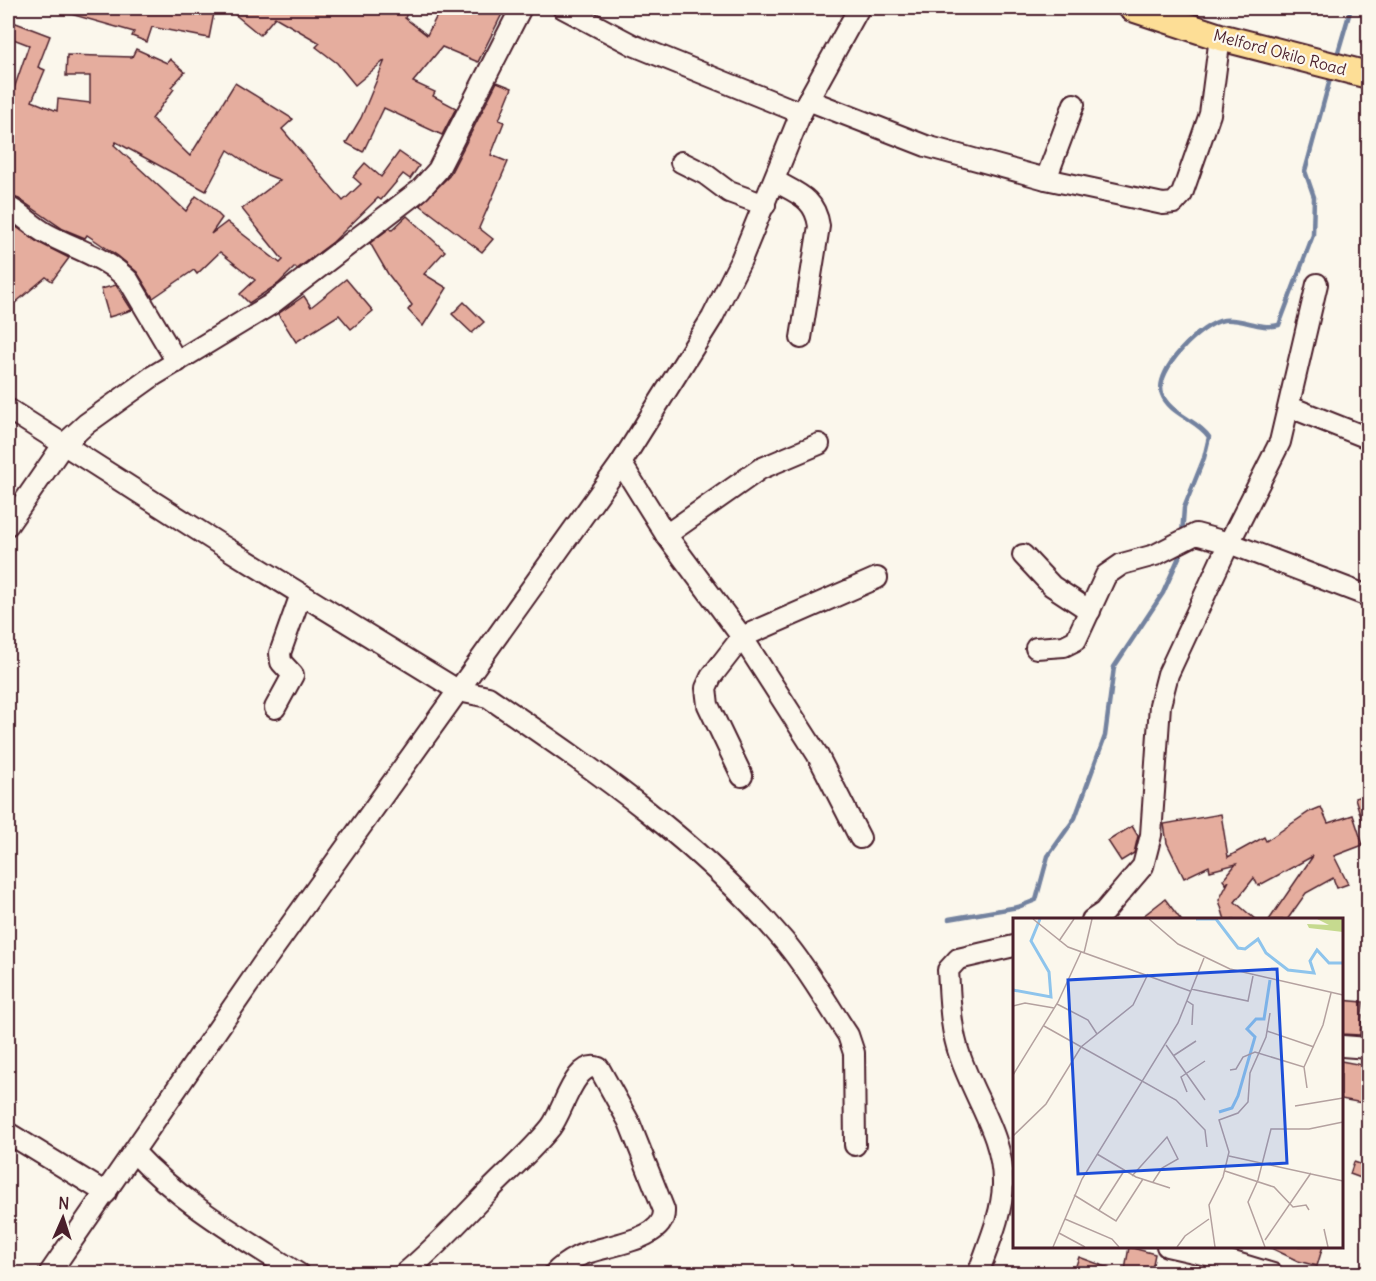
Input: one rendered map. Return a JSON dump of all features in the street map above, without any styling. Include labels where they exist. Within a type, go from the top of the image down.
[{"type":"main road","name":"Melford Okilo Road","points":[[1132,8],[1220,37],[1299,48]]},
{"type":"main road","name":"Melford Okilo Road","points":[[1177,8],[1299,48],[1365,66]]},
{"type":"street","points":[[8,525],[63,445],[86,424],[177,362],[270,304],[420,190],[438,170],[521,8]]},
{"type":"street","points":[[563,8],[633,45],[804,106],[926,146],[1046,179],[1163,204],[1174,203],[1182,194],[1210,114],[1220,37]]},
{"type":"street","points":[[49,1274],[264,962],[621,463],[712,318],[765,206],[804,106],[859,8]]},
{"type":"street","points":[[1046,179],[1074,104]]},
{"type":"street","points":[[681,162],[705,174],[729,192],[765,206]]},
{"type":"street","points":[[775,181],[806,200],[816,210],[819,226],[801,338]]},
{"type":"street","points":[[8,207],[36,228],[106,262],[119,271],[129,281],[177,362]]},
{"type":"street","points":[[1095,918],[1104,912],[1143,866],[1151,836],[1160,705],[1168,674],[1228,543],[1280,442],[1317,284]]},
{"type":"street","points":[[1290,407],[1368,438]]},
{"type":"street","points":[[8,409],[459,691],[488,697],[672,828],[735,888],[786,943],[848,1035],[854,1053],[855,1145]]},
{"type":"street","points":[[666,535],[759,470],[819,444]]},
{"type":"street","points":[[621,463],[666,535],[742,637],[817,754],[860,838]]},
{"type":"street","points":[[1036,648],[1064,646],[1076,640],[1106,575],[1122,564],[1155,555],[1196,534],[1228,543],[1368,596]]},
{"type":"street","points":[[1023,555],[1052,586],[1090,611]]},
{"type":"street","points":[[742,776],[708,705],[706,688],[711,676],[742,637],[877,578]]},
{"type":"street","points":[[275,708],[293,675],[281,662],[280,653],[301,594]]},
{"type":"street","points":[[978,1274],[1007,1213],[1000,1149],[960,1056],[952,1025],[948,969],[958,960],[1013,946]]},
{"type":"street","points":[[1343,1046],[1368,1048]]},
{"type":"street","points":[[404,1274],[447,1236],[528,1153],[552,1126],[578,1074],[584,1068],[592,1066],[599,1068],[629,1122],[664,1210],[664,1217],[656,1228],[642,1237],[578,1256],[554,1274]]},
{"type":"street","points":[[8,1133],[106,1193]]},
{"type":"street","points":[[134,1152],[154,1174],[200,1211],[299,1274]]},
{"type":"street","points":[[1175,1248],[1273,1274]]},
{"type":"building","points":[[60,8],[215,8],[209,38],[152,27],[147,42],[132,36],[134,32],[60,11]]},
{"type":"building","points":[[227,8],[409,8],[405,18],[427,35],[441,8],[505,8],[478,62],[442,47],[413,82],[435,92],[433,96],[456,108],[442,135],[384,108],[363,152],[346,143],[361,118],[385,60],[355,85],[337,63],[316,47],[320,43],[275,17],[260,35]]},
{"type":"building","points":[[8,20],[50,36],[38,67],[45,70],[32,101],[57,111],[58,99],[90,103],[90,76],[66,76],[67,55],[132,57],[136,49],[167,63],[170,59],[185,72],[171,87],[174,89],[152,119],[190,156],[235,83],[293,119],[282,129],[343,201],[361,184],[353,177],[365,163],[381,177],[399,152],[419,166],[410,179],[403,174],[381,200],[378,198],[333,242],[297,269],[295,267],[278,284],[249,303],[240,294],[255,280],[220,252],[197,274],[194,270],[153,298],[137,272],[118,256],[87,235],[85,238],[63,229],[19,199],[8,195],[8,106],[29,45],[8,37]],"holes":[[[116,142],[206,191],[228,150],[260,172],[280,180],[242,209],[283,260],[280,263],[227,222],[211,234],[222,218],[208,204],[196,196],[186,211],[114,145]]]},
{"type":"building","points":[[497,82],[512,88],[499,120],[504,122],[491,155],[508,162],[479,228],[493,239],[482,252],[420,205],[449,176]]},
{"type":"building","points":[[407,216],[445,251],[424,274],[447,288],[423,326],[408,310],[412,305],[388,274],[370,243],[390,228],[392,230]]},
{"type":"building","points":[[8,221],[36,241],[69,258],[52,281],[46,277],[8,309]]},
{"type":"building","points":[[346,279],[373,311],[351,329],[339,315],[296,342],[278,314],[304,296],[311,307]]},
{"type":"building","points":[[116,285],[132,310],[109,317],[101,289]]},
{"type":"building","points":[[464,302],[484,322],[472,333],[452,314]]},
{"type":"building","points":[[1368,794],[1368,832],[1366,833],[1355,798]]},
{"type":"building","points":[[1321,807],[1328,823],[1353,815],[1363,845],[1334,856],[1348,884],[1337,888],[1333,878],[1306,893],[1288,918],[1270,918],[1313,856],[1258,886],[1254,878],[1235,902],[1254,918],[1224,918],[1219,900],[1229,881],[1226,884],[1223,880],[1236,864],[1210,871],[1209,866],[1184,878],[1167,843],[1164,824],[1221,814],[1228,857],[1264,837],[1266,841],[1309,812]]},
{"type":"building","points":[[1132,826],[1138,836],[1134,853],[1121,861],[1108,841]]},
{"type":"building","points":[[1165,899],[1179,918],[1141,918]]},
{"type":"building","points":[[1343,1000],[1363,1002],[1360,1035],[1343,1034]]},
{"type":"building","points":[[1343,1061],[1368,1066],[1368,1104],[1343,1099]]},
{"type":"building","points":[[1354,1162],[1366,1166],[1361,1178],[1350,1174]]},
{"type":"building","points":[[1129,1248],[1155,1254],[1151,1274],[1125,1270]]},
{"type":"building","points":[[1271,1248],[1322,1248],[1317,1266],[1298,1261]]},
{"type":"building","points":[[1079,1257],[1120,1272],[1120,1274],[1073,1274]]},
{"type":"waterway","points":[[1336,59],[1351,8]]},
{"type":"waterway","points":[[1182,535],[1184,508],[1204,458],[1209,437],[1198,426],[1171,407],[1162,394],[1161,384],[1172,361],[1182,349],[1204,329],[1215,323],[1231,320],[1265,326],[1279,325],[1313,235],[1314,197],[1305,171],[1332,72]]},
{"type":"waterway","points":[[949,919],[1018,907],[1036,900],[1048,856],[1075,818],[1105,736],[1114,667],[1163,593],[1180,555],[1181,547]]}]
